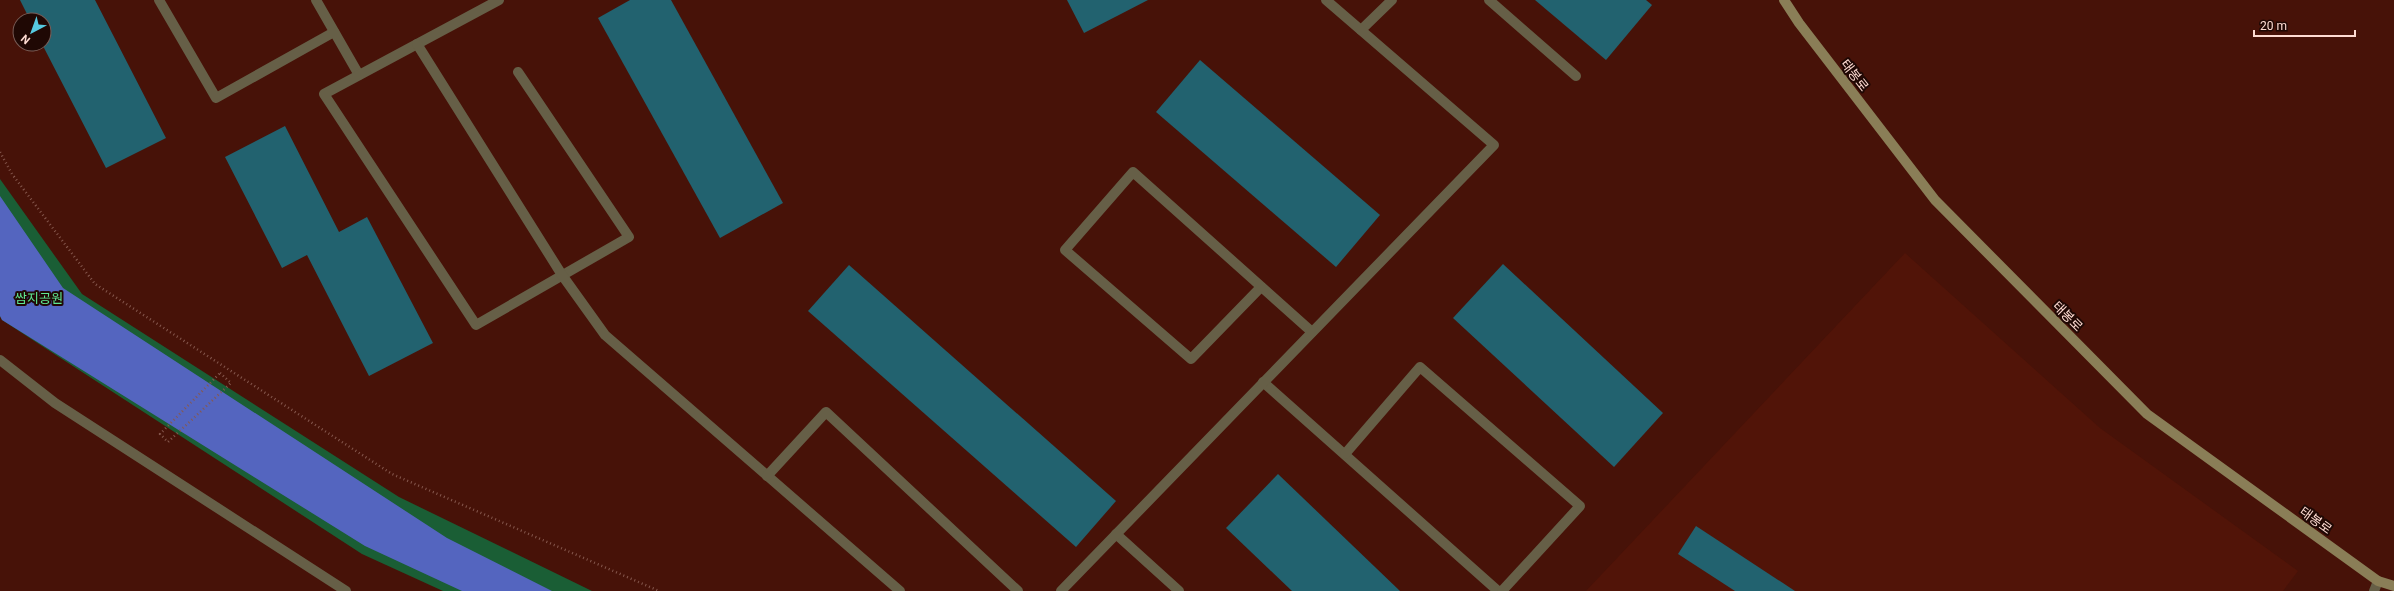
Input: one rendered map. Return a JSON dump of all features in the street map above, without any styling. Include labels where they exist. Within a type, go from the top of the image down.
[{"type":"main road","name":"태봉로","points":[[1784,0],[1798,23],[1935,200],[2147,414],[2378,581],[2394,586]]},
{"type":"street","points":[[159,0],[216,98],[334,32]]},
{"type":"street","points":[[316,0],[360,75]]},
{"type":"street","points":[[500,0],[324,94],[476,325],[629,237],[518,72]]},
{"type":"street","points":[[1061,591],[1494,145],[1326,0]]},
{"type":"street","points":[[1361,30],[1392,0]]},
{"type":"street","points":[[1489,0],[1576,76]]},
{"type":"street","points":[[417,44],[562,275],[605,335],[900,591]]},
{"type":"street","points":[[1261,287],[1191,359],[1065,250],[1133,172],[1312,332]]},
{"type":"street","points":[[0,360],[55,403],[346,591]]},
{"type":"street","points":[[1345,454],[1420,367],[1580,506],[1502,591]]},
{"type":"street","points":[[1263,382],[1498,591]]},
{"type":"street","points":[[767,476],[826,412],[1018,591]]},
{"type":"street","points":[[1116,534],[1179,591]]},
{"type":"street","points":[[2374,591],[2378,581]]},
{"type":"path","points":[[0,152],[12,174],[95,284],[392,474],[660,591]]},
{"type":"path","points":[[220,373],[231,383],[168,442],[160,434],[174,420],[220,373]]},
{"type":"shaded area","points":[[1905,253],[2100,428],[2298,571],[2283,591],[1586,591]]},
{"type":"green space","name":"쌈지공원","points":[[0,179],[82,294],[399,497],[592,591],[443,591],[362,554],[2,320],[0,316]]},
{"type":"water","name":"쌈지공원","points":[[0,196],[63,288],[447,538],[552,591],[462,591],[365,546],[2,320],[0,316]]},
{"type":"building","points":[[20,0],[95,0],[166,138],[106,168],[46,52],[52,52],[52,12],[26,12]]},
{"type":"building","points":[[630,0],[671,0],[783,203],[720,238],[598,18]]},
{"type":"building","points":[[1067,0],[1148,0],[1084,33]]},
{"type":"building","points":[[1535,0],[1646,0],[1652,5],[1606,60]]},
{"type":"building","points":[[1200,60],[1380,215],[1336,267],[1156,112]]},
{"type":"building","points":[[285,126],[339,232],[367,217],[433,343],[369,376],[307,255],[282,268],[225,157]]},
{"type":"building","points":[[1503,264],[1663,413],[1614,467],[1453,318]]},
{"type":"building","points":[[849,265],[1116,501],[1076,547],[808,311]]},
{"type":"building","points":[[1278,474],[1400,591],[1292,591],[1226,528]]},
{"type":"building","points":[[1696,526],[1795,591],[1735,591],[1678,554]]}]
